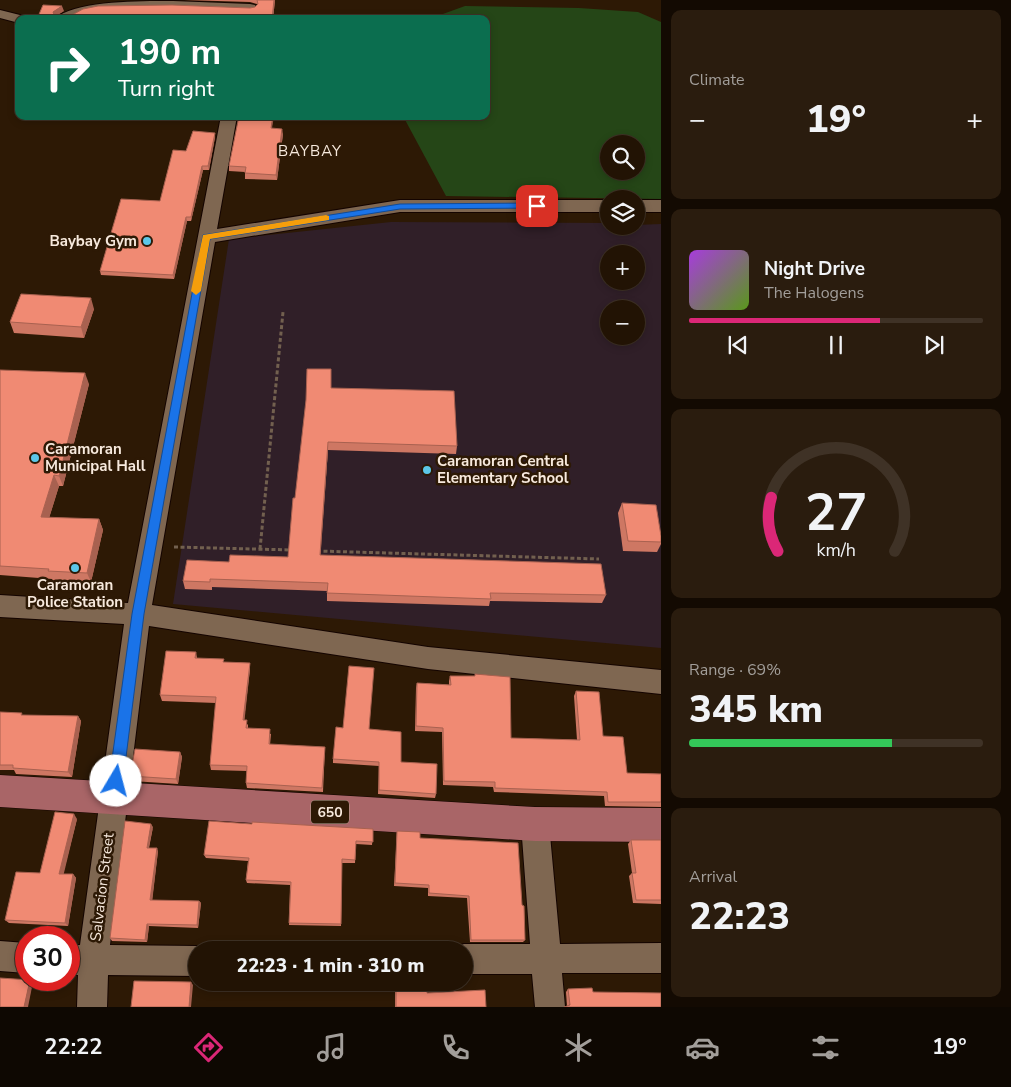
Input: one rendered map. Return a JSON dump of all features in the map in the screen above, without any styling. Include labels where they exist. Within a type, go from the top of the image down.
[{"type":"main road","name":"650","points":[[0,791],[535,824],[661,825]]},
{"type":"street","points":[[69,15],[79,9],[100,6],[156,4],[250,9]]},
{"type":"street","points":[[0,14],[15,18]]},
{"type":"street","name":"Salvacion Street","points":[[92,1007],[81,961],[114,799],[138,614],[206,237],[229,120]]},
{"type":"street","points":[[206,237],[400,206],[600,206]]},
{"type":"street","points":[[645,206],[661,206]]},
{"type":"street","points":[[0,606],[138,614],[428,658],[661,682]]},
{"type":"street","points":[[535,824],[550,1007]]},
{"type":"street","points":[[0,956],[15,957]]},
{"type":"street","points":[[473,959],[661,958]]},
{"type":"street","points":[[81,961],[188,961]]},
{"type":"path","points":[[260,549],[283,312]]},
{"type":"path","points":[[150,547],[300,550]]},
{"type":"path","points":[[310,551],[599,559]]},
{"type":"shaded area","name":"Caramoran Central Elementary School","points":[[391,222],[600,223],[600,235],[645,235],[645,225],[661,224],[661,648],[173,604],[229,239]]},
{"type":"green space","points":[[465,6],[579,8],[638,12],[661,22],[661,199],[645,199],[645,190],[600,190],[600,198],[446,196],[405,120],[490,120],[490,15],[440,15]]},
{"type":"building","points":[[257,0],[274,0],[272,15],[72,15],[83,9],[98,6],[172,5],[250,8],[258,4]]},
{"type":"building","points":[[43,5],[62,6],[53,12],[54,15],[39,15]]},
{"type":"building","points":[[238,120],[272,120],[271,128],[282,129],[276,175],[245,173],[246,167],[229,166]]},
{"type":"building","name":"Baybay Gym","points":[[193,131],[215,133],[208,166],[202,166],[191,217],[186,217],[173,275],[100,271],[121,199],[160,201],[173,150],[186,151]]},
{"type":"building","points":[[21,294],[91,298],[81,327],[10,322]]},
{"type":"building","points":[[307,369],[331,369],[331,388],[454,391],[457,446],[328,442],[320,555],[601,564],[606,595],[490,593],[491,599],[327,593],[328,583],[210,579],[210,582],[183,581],[187,560],[229,562],[230,555],[288,557],[293,498],[295,498],[306,400]]},
{"type":"building","points":[[0,370],[85,373],[59,476],[54,475],[41,517],[99,519],[87,573],[0,566]]},
{"type":"building","points":[[622,503],[656,505],[661,542],[628,541]]},
{"type":"building","points":[[166,651],[196,652],[195,658],[224,659],[223,662],[250,663],[243,720],[247,720],[246,728],[270,729],[269,744],[325,747],[322,788],[246,783],[247,766],[210,765],[216,697],[160,695]]},
{"type":"building","points":[[349,666],[374,668],[369,729],[401,732],[401,762],[437,764],[436,794],[379,790],[379,762],[333,759],[336,727],[343,728]]},
{"type":"building","points":[[475,674],[510,677],[511,738],[580,740],[576,691],[599,692],[603,736],[623,737],[627,773],[661,774],[661,802],[608,802],[607,792],[495,788],[495,782],[444,781],[443,728],[416,726],[417,683],[451,685],[450,676],[475,676]]},
{"type":"building","points":[[0,712],[22,713],[21,715],[78,716],[68,772],[13,768],[13,765],[0,765]]},
{"type":"building","points":[[135,749],[180,752],[176,779],[130,776]]},
{"type":"building","points":[[55,812],[74,814],[59,874],[73,874],[65,923],[5,920],[16,872],[40,873]]},
{"type":"building","points":[[125,821],[151,824],[147,848],[157,848],[150,900],[199,901],[197,925],[147,924],[145,940],[110,938]]},
{"type":"building","points":[[209,821],[373,829],[373,842],[356,841],[355,860],[342,859],[341,924],[289,923],[291,882],[246,880],[249,858],[204,855]]},
{"type":"building","points":[[397,831],[420,832],[420,838],[518,843],[525,940],[471,940],[469,896],[429,893],[429,885],[395,883]]},
{"type":"building","points":[[631,840],[661,840],[661,900],[636,900],[632,873],[636,873]]},
{"type":"building","points":[[0,978],[15,979],[15,991],[28,991],[24,1007],[0,1007]]},
{"type":"building","points":[[134,981],[188,982],[188,991],[190,991],[189,1007],[131,1007]]},
{"type":"building","points":[[592,988],[593,992],[661,993],[661,1007],[564,1007],[570,1005],[568,989]]},
{"type":"building","points":[[485,990],[486,1007],[396,1007],[396,991],[427,991],[427,993]]},
{"type":"slow traffic","points":[[196,291],[206,237],[326,218]]},
{"type":"place","name":"Baybay Gym","points":[[147,241]]},
{"type":"place","name":"Caramoran Municipal Hall","points":[[35,458]]},
{"type":"place","name":"Caramoran Central Elementary School","points":[[427,470]]},
{"type":"place","name":"Caramoran Police Station","points":[[75,568]]},
{"type":"district","name":"BAYBAY","points":[[310,151]]},
{"type":"route","points":[[116,781],[138,614],[206,237],[400,206],[537,206]]}]
